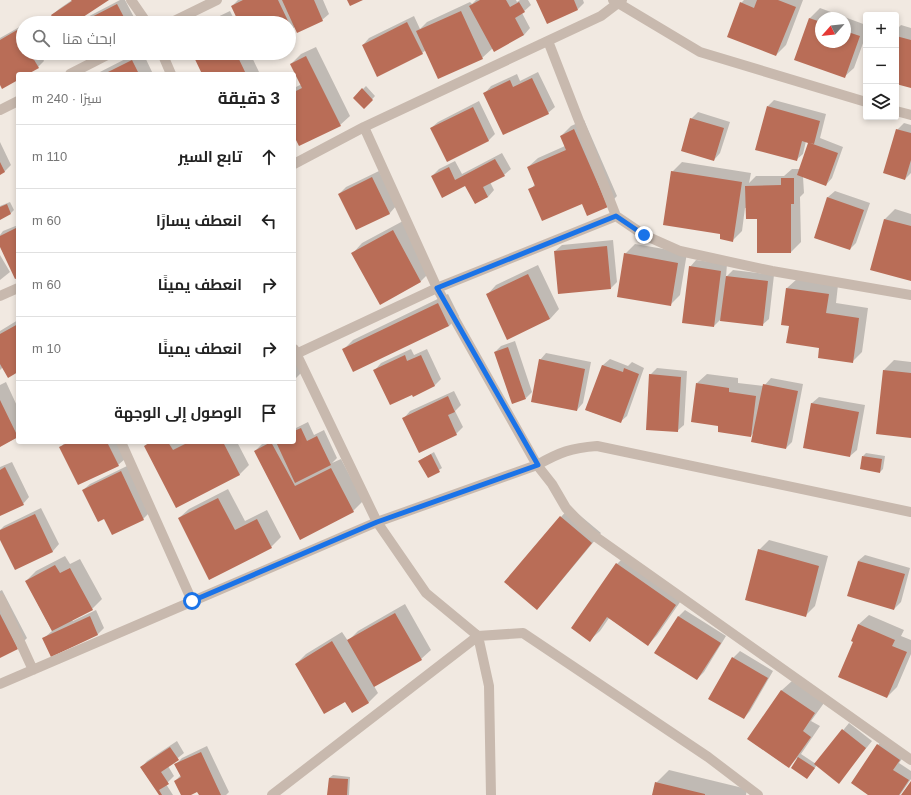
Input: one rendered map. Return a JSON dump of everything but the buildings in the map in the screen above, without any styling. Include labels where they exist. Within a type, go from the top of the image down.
[{"type":"street","points":[[131,0],[142,16]]},
{"type":"street","points":[[184,16],[217,0]]},
{"type":"street","points":[[296,163],[364,127],[601,16],[617,1],[700,52],[863,101]]},
{"type":"street","points":[[548,40],[616,216],[644,235],[680,251],[772,270],[911,295]]},
{"type":"street","points":[[74,72],[97,60]]},
{"type":"street","points":[[165,60],[170,72]]},
{"type":"street","points":[[0,110],[16,101]]},
{"type":"street","points":[[899,112],[911,116]]},
{"type":"street","points":[[364,127],[437,288],[538,465],[552,484],[566,508],[589,532],[911,760]]},
{"type":"street","points":[[296,351],[437,288],[616,216]]},
{"type":"street","points":[[0,296],[16,289]]},
{"type":"street","points":[[296,353],[377,522],[426,593],[478,636],[489,686],[491,795]]},
{"type":"street","points":[[122,444],[192,601]]},
{"type":"street","points":[[0,684],[377,522],[538,465],[558,453],[579,447],[597,446],[911,512]]},
{"type":"street","points":[[0,598],[33,670]]},
{"type":"street","points":[[276,794],[478,636],[523,633],[708,757],[758,795]]},
{"type":"route","points":[[192,601],[377,522],[538,465],[437,288],[616,216],[644,235]]}]
